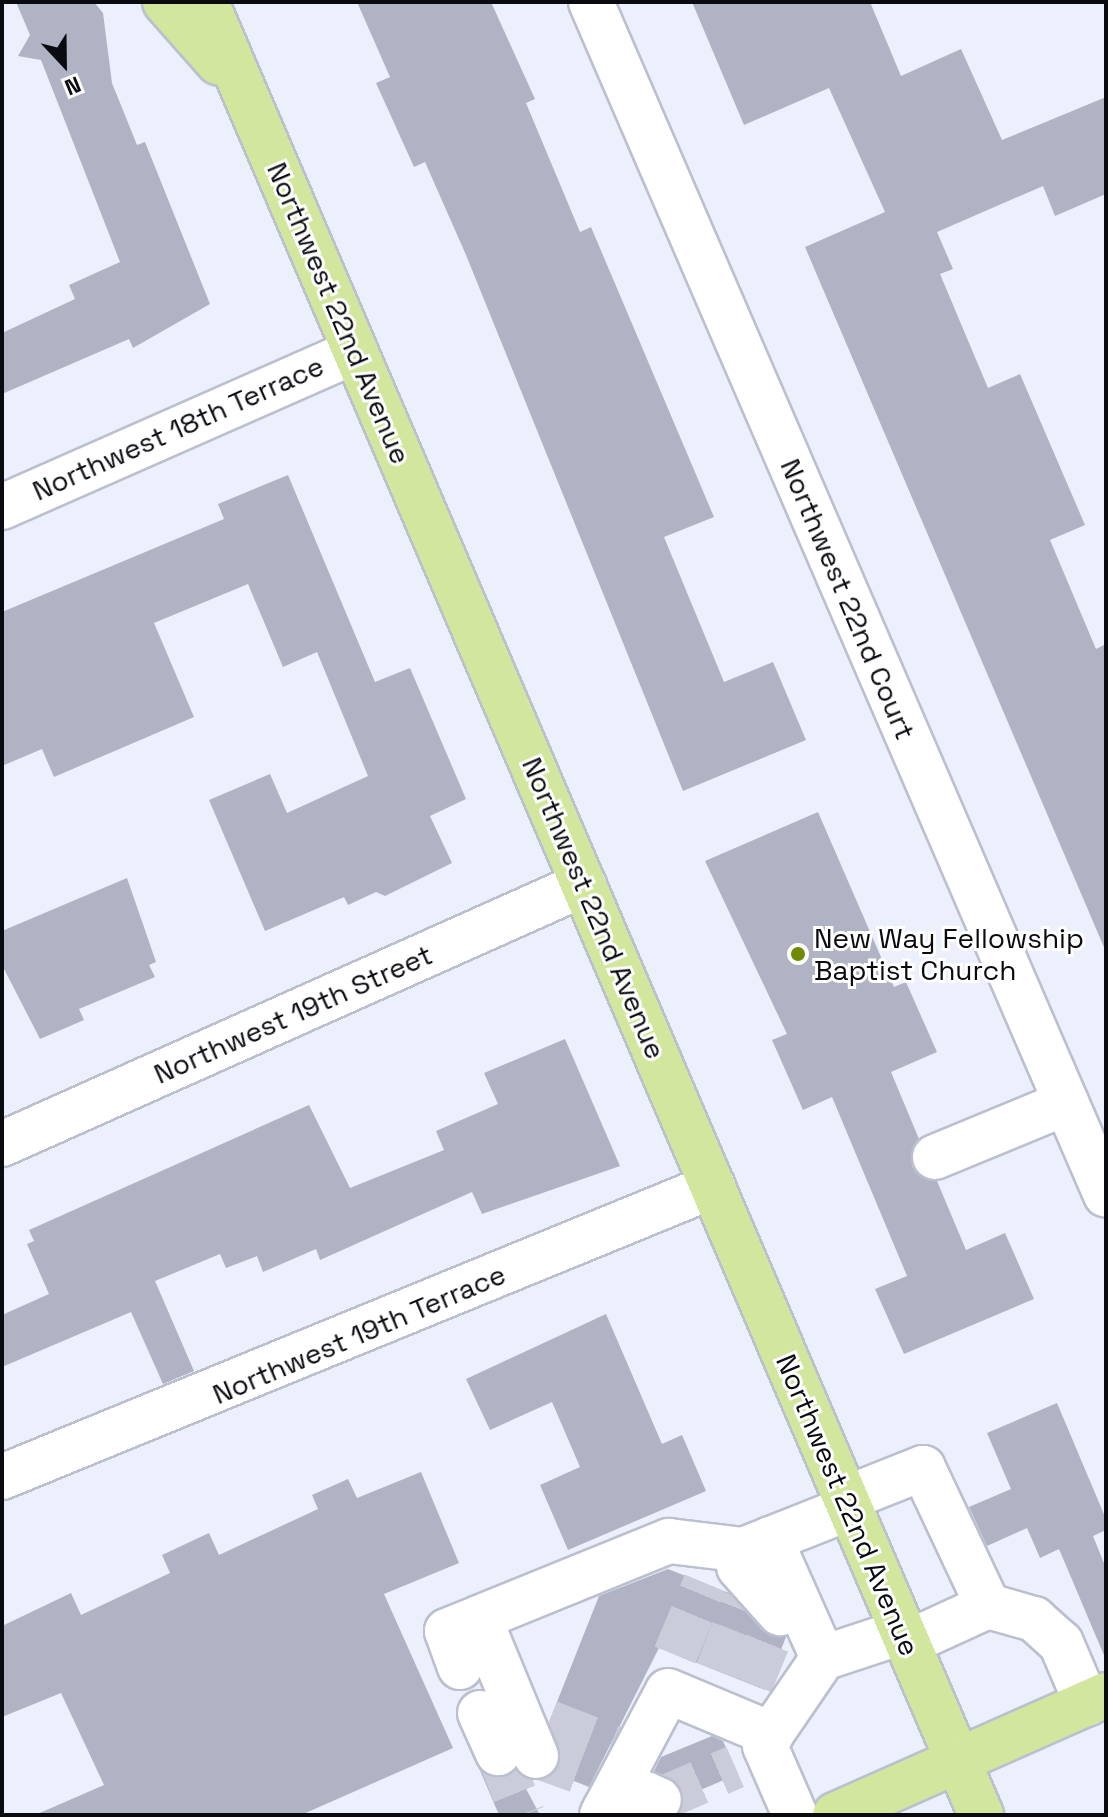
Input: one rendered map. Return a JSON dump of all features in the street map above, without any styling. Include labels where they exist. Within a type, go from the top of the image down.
[{"type":"main road","points":[[165,2],[244,92]]},
{"type":"main road","name":"Northwest 22nd Avenue","points":[[206,2],[981,1815]]},
{"type":"main road","points":[[835,1815],[1096,1700]]},
{"type":"street","name":"Northwest 22nd Court","points":[[591,2],[1106,1195]]},
{"type":"street","name":"Northwest 18th Terrace","points":[[2,507],[355,351]]},
{"type":"street","name":"Northwest 19th Street","points":[[2,1144],[584,884]]},
{"type":"street","points":[[935,1157],[1066,1103]]},
{"type":"street","name":"Northwest 19th Terrace","points":[[2,1477],[713,1186]]},
{"type":"street","points":[[747,1575],[847,1503],[923,1468],[988,1606]]},
{"type":"street","points":[[460,1667],[447,1631],[669,1541],[747,1575],[823,1658]]},
{"type":"street","points":[[626,1785],[726,1716],[823,1658],[904,1638],[988,1606],[1034,1619],[1061,1643],[1096,1700]]},
{"type":"street","points":[[479,1618],[516,1730]]},
{"type":"street","points":[[726,1716],[795,1815]]},
{"type":"building","points":[[16,2],[94,2],[103,13],[112,83],[137,145],[145,142],[210,304],[133,348],[129,339],[2,394],[2,333],[75,299],[69,285],[120,262],[41,60],[18,56],[30,35]]},
{"type":"building","points":[[357,2],[491,2],[535,99],[526,103],[580,232],[591,227],[714,517],[664,537],[724,682],[773,662],[806,740],[683,791],[466,255],[425,162],[414,167],[376,83],[390,77]]},
{"type":"building","points":[[692,2],[870,2],[901,76],[961,49],[1002,140],[1106,97],[1106,194],[1055,216],[1043,186],[937,232],[953,269],[940,274],[988,388],[1020,374],[1085,525],[1050,540],[1096,649],[1106,644],[1106,952],[805,247],[885,212],[829,88],[744,125]]},
{"type":"building","points":[[288,475],[375,682],[410,668],[466,799],[430,816],[452,863],[385,896],[376,892],[348,905],[344,897],[265,931],[209,800],[270,774],[287,813],[368,776],[317,652],[283,667],[248,584],[154,623],[194,717],[54,777],[42,749],[2,766],[2,612],[224,519],[218,504]]},
{"type":"building","points":[[818,812],[894,987],[906,982],[937,1052],[891,1072],[919,1139],[912,1167],[937,1181],[966,1250],[1005,1233],[1034,1299],[904,1354],[875,1289],[907,1276],[832,1097],[803,1110],[772,1040],[787,1034],[705,861]]},
{"type":"building","points":[[127,878],[156,962],[149,965],[155,977],[79,1009],[84,1020],[40,1039],[2,965],[2,931]]},
{"type":"building","points":[[565,1039],[620,1166],[482,1214],[472,1192],[320,1260],[316,1249],[263,1272],[257,1256],[226,1268],[220,1254],[155,1281],[194,1371],[163,1384],[131,1312],[2,1367],[2,1315],[49,1294],[27,1244],[34,1241],[29,1230],[309,1105],[350,1188],[444,1150],[436,1131],[498,1104],[484,1073]]},
{"type":"building","points":[[606,1314],[662,1444],[682,1435],[706,1491],[568,1550],[540,1485],[580,1467],[552,1402],[490,1430],[466,1379]]},
{"type":"building","points":[[1057,1403],[1106,1519],[1106,1530],[1093,1536],[1106,1568],[1106,1660],[1059,1549],[1040,1558],[1027,1528],[987,1546],[969,1507],[1011,1489],[987,1433]]},
{"type":"building","points":[[421,1472],[459,1563],[384,1594],[453,1748],[301,1815],[35,1815],[104,1785],[61,1693],[2,1717],[2,1626],[71,1593],[81,1615],[170,1573],[162,1555],[209,1533],[219,1555],[318,1509],[312,1495],[348,1479],[357,1498]]},
{"type":"building","points":[[668,1569],[729,1593],[762,1630],[786,1637],[765,1690],[659,1648],[589,1787],[554,1773],[561,1758],[549,1722],[599,1596]]},
{"type":"building","points":[[712,1736],[723,1741],[738,1774],[684,1797],[678,1784],[654,1771],[661,1757]]},
{"type":"building","points":[[479,1768],[496,1778],[516,1770],[540,1815],[499,1815]]},
{"type":"tunnel","points":[[675,1655],[705,1583]]},
{"type":"tunnel","points":[[717,1671],[745,1600]]},
{"type":"tunnel","points":[[751,1684],[780,1613]]},
{"type":"tunnel","points":[[549,1722],[618,1749]]},
{"type":"tunnel","points":[[498,1753],[523,1815]]},
{"type":"tunnel","points":[[536,1756],[605,1781]]},
{"type":"tunnel","points":[[659,1800],[735,1767]]},
{"type":"place","name":"New Way Fellowship Baptist Church","points":[[798,954]]}]
